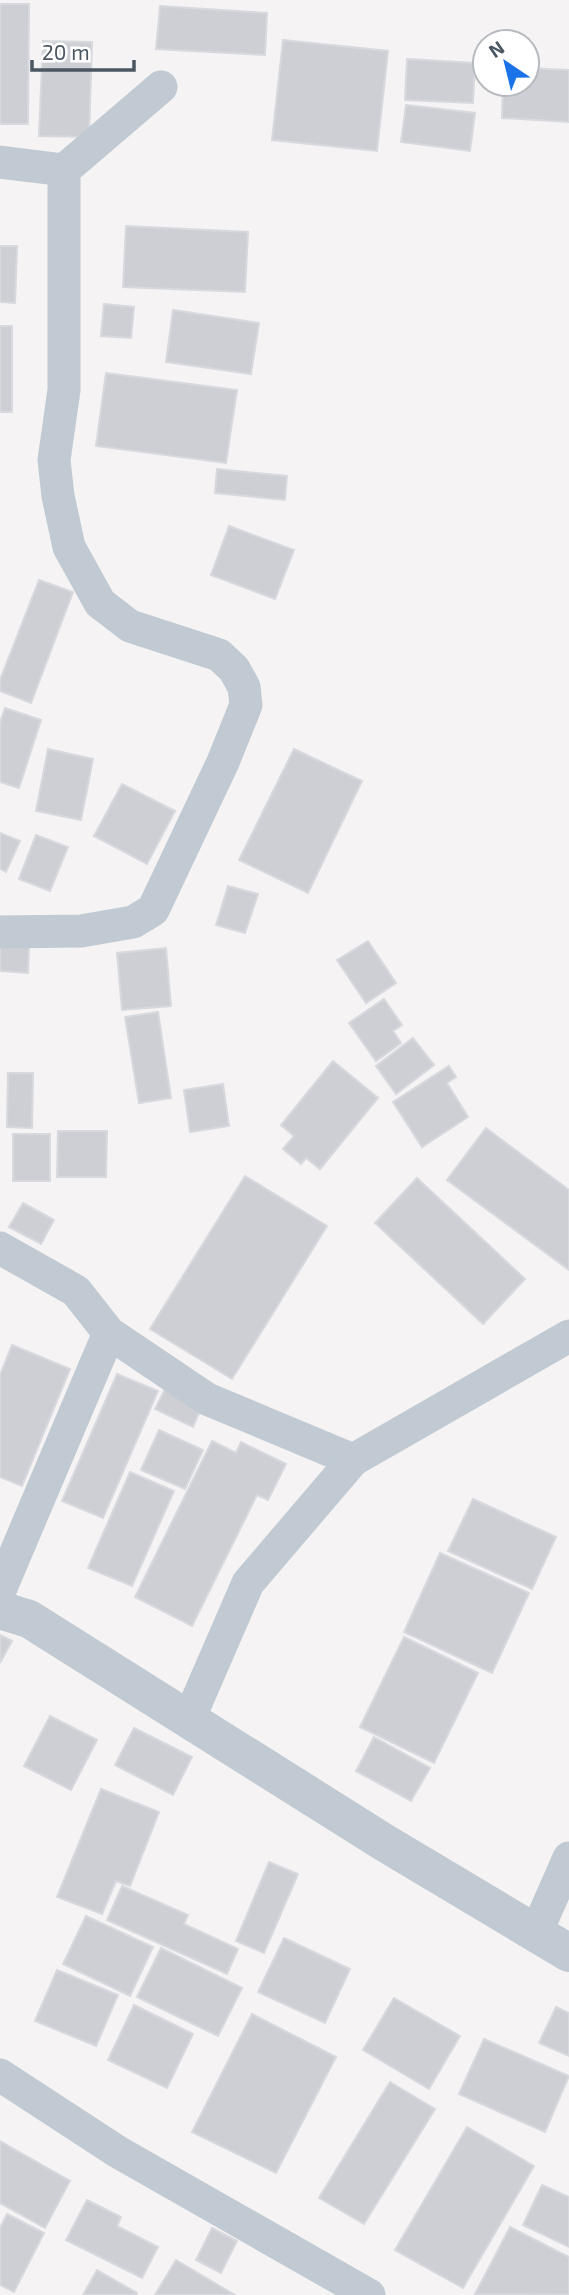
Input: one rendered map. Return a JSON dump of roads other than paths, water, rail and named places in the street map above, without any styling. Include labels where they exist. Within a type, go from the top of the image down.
[{"type":"street","points":[[0,162],[64,170],[161,87]]},
{"type":"street","points":[[0,932],[81,931],[134,922],[153,910],[223,762],[246,705],[244,687],[234,669],[219,655],[130,626],[100,603],[69,547],[58,496],[54,460],[64,390],[64,170]]},
{"type":"street","points":[[0,1248],[76,1292],[109,1333],[208,1399],[353,1460]]},
{"type":"street","points":[[0,1590],[109,1333]]},
{"type":"street","points":[[189,1719],[248,1583],[353,1460],[569,1336]]},
{"type":"street","points":[[0,1610],[29,1619],[385,1843],[569,1953]]},
{"type":"street","points":[[536,1933],[569,1858]]},
{"type":"street","points":[[0,2075],[118,2152],[369,2295]]}]
